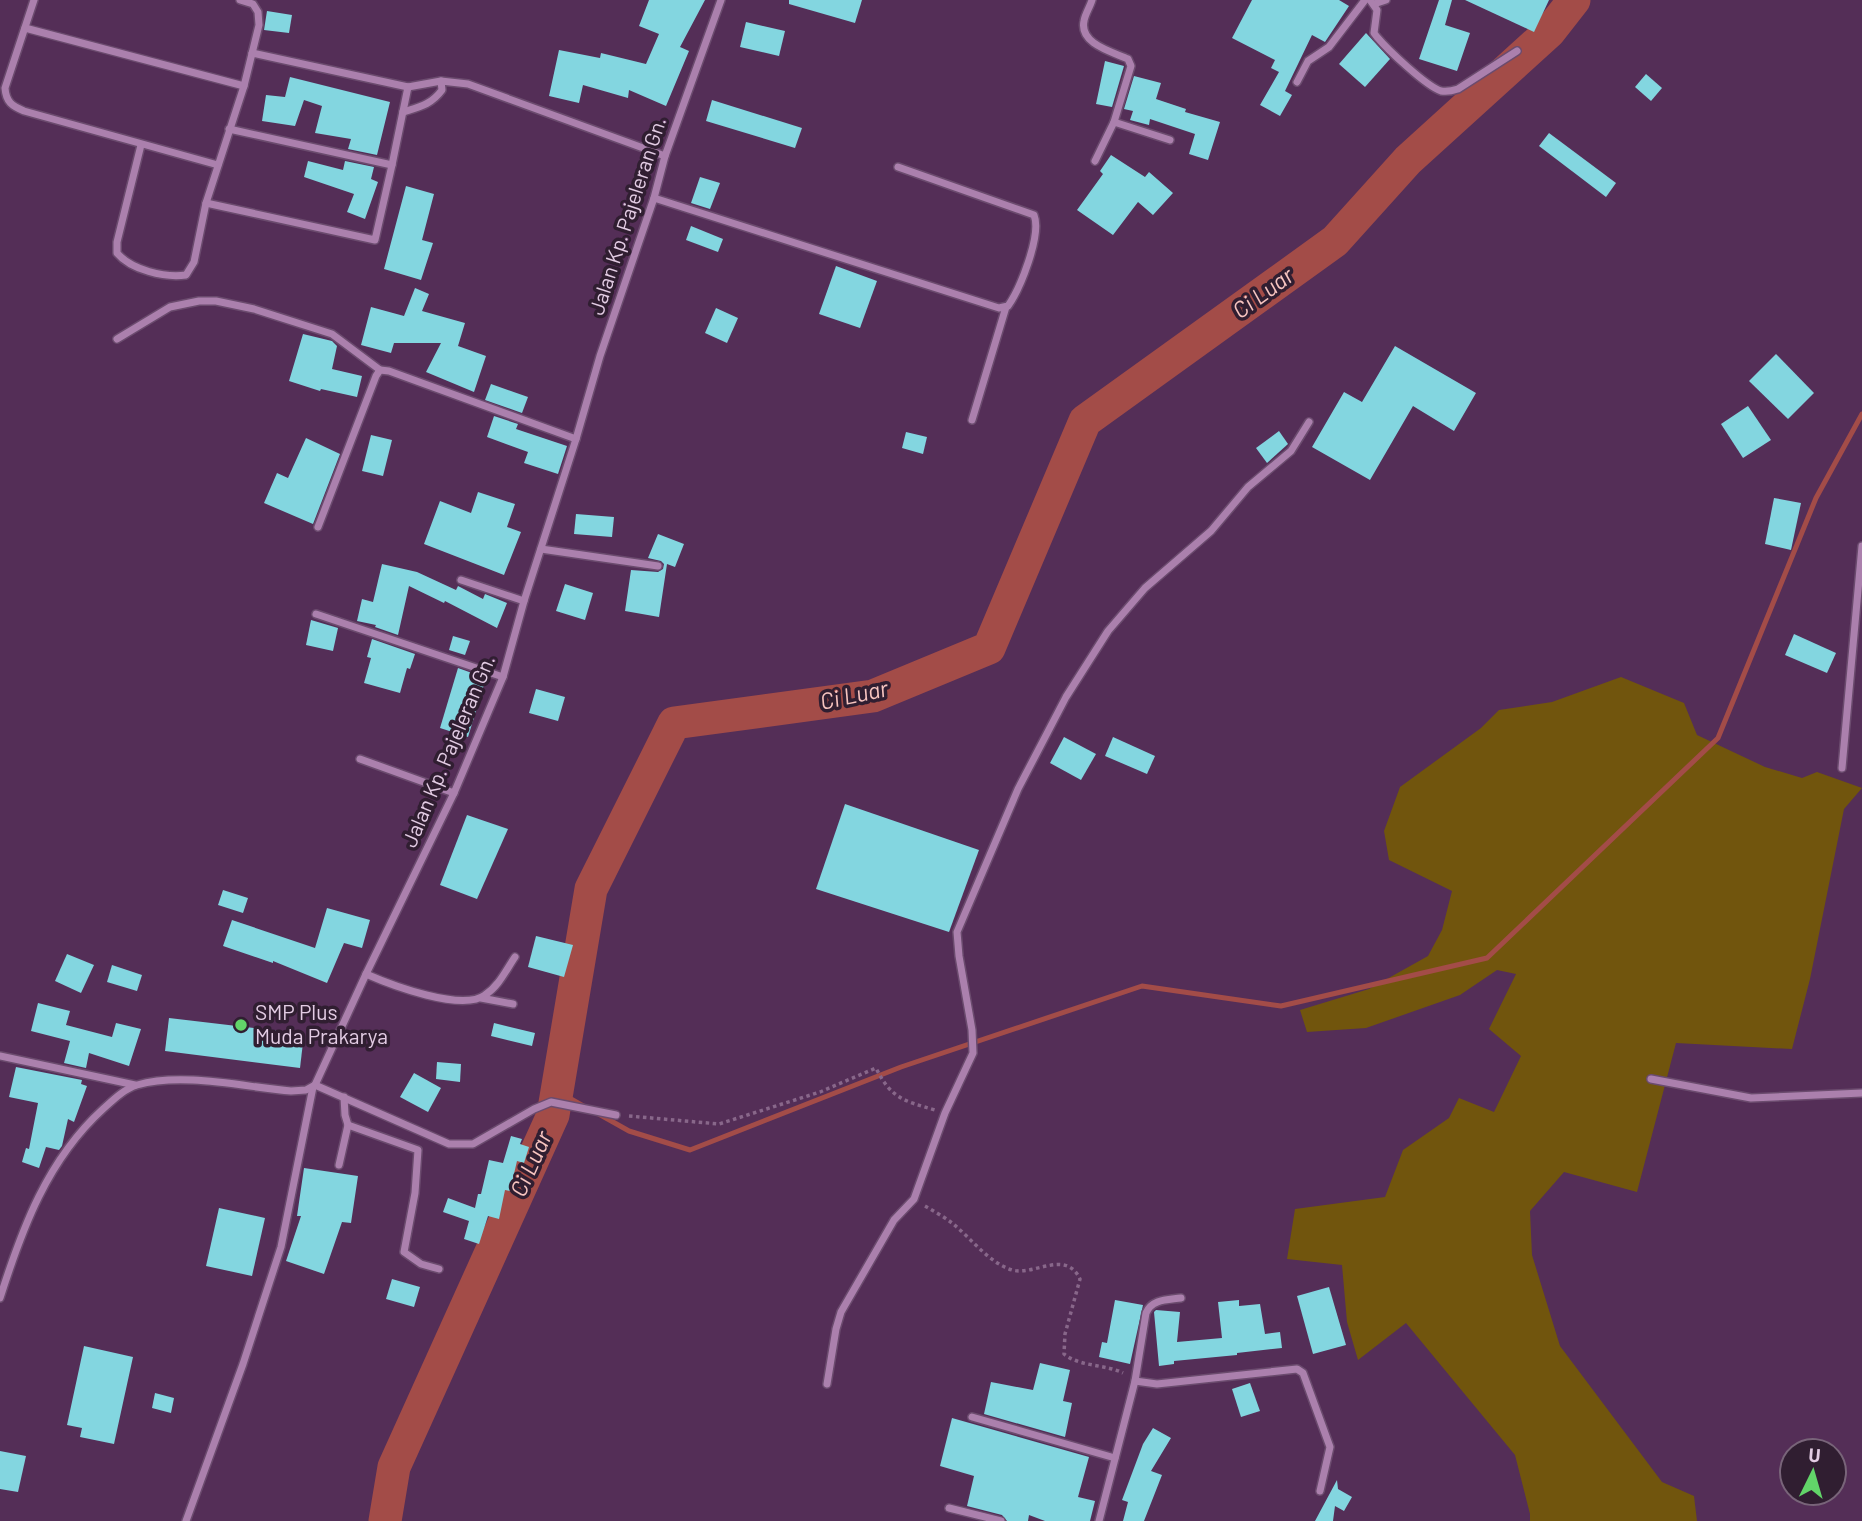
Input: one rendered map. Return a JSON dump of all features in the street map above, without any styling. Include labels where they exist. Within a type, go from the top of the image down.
[{"type":"street","points":[[34,0],[5,88],[5,96],[12,106],[218,165]]},
{"type":"street","points":[[141,145],[117,242],[117,253],[124,261],[170,277],[186,275],[194,262],[206,203],[244,86],[259,25],[258,12],[253,4],[240,0]]},
{"type":"street","name":"Jalan Kp. Pajeleran Gn.","points":[[187,1521],[281,1247],[314,1086],[454,793],[503,677],[600,356],[665,156],[721,0]]},
{"type":"street","points":[[1092,0],[1083,23],[1087,37],[1094,44],[1128,59],[1131,66],[1114,122],[1095,161]]},
{"type":"street","points":[[1297,82],[1308,61],[1329,47],[1365,0]]},
{"type":"street","points":[[1385,0],[1372,2],[1377,10],[1374,33],[1439,90],[1448,92],[1458,89],[1517,51]]},
{"type":"street","points":[[25,28],[244,86]]},
{"type":"street","points":[[251,52],[408,87],[441,82],[468,84],[665,156]]},
{"type":"street","points":[[402,112],[427,105],[442,90],[441,82]]},
{"type":"street","points":[[206,203],[375,240],[408,87]]},
{"type":"street","points":[[1114,122],[1170,140]]},
{"type":"street","points":[[229,129],[392,165]]},
{"type":"street","points":[[898,167],[1034,215],[1037,224],[1034,243],[1006,307],[972,419]]},
{"type":"street","points":[[653,198],[999,308],[1006,307]]},
{"type":"street","points":[[117,339],[170,307],[199,301],[236,304],[332,334],[380,370],[576,439]]},
{"type":"street","points":[[318,527],[380,370]]},
{"type":"street","points":[[827,1384],[841,1312],[894,1220],[914,1199],[945,1114],[973,1052],[957,932],[1018,789],[1066,697],[1108,631],[1145,589],[1211,531],[1248,487],[1291,451],[1308,422]]},
{"type":"street","points":[[1842,768],[1862,546]]},
{"type":"street","points":[[541,549],[658,566]]},
{"type":"street","points":[[461,580],[524,601]]},
{"type":"street","points":[[316,614],[503,677]]},
{"type":"street","points":[[360,759],[454,793]]},
{"type":"street","points":[[366,974],[441,997],[474,1000],[497,985],[515,957]]},
{"type":"street","points":[[480,998],[513,1004]]},
{"type":"street","points":[[0,1056],[135,1085]]},
{"type":"street","points":[[1651,1079],[1751,1098],[1862,1093]]},
{"type":"street","points":[[0,1298],[22,1232],[46,1180],[89,1122],[118,1095],[135,1085],[162,1080],[291,1091],[314,1086],[449,1144],[458,1145],[473,1144],[551,1102],[616,1115]]},
{"type":"street","points":[[339,1165],[348,1125],[344,1097]]},
{"type":"street","points":[[348,1125],[418,1150],[415,1193],[404,1252],[421,1264],[439,1269]]},
{"type":"street","points":[[1099,1521],[1135,1381],[1146,1313],[1155,1302],[1181,1298]]},
{"type":"street","points":[[1135,1381],[1157,1384],[1297,1368],[1303,1373],[1331,1447],[1320,1492]]},
{"type":"street","points":[[972,1417],[1115,1458]]},
{"type":"street","points":[[949,1508],[1001,1521]]},
{"type":"path","points":[[616,1115],[719,1124],[820,1092],[876,1068],[884,1085],[900,1099],[945,1114]]},
{"type":"path","points":[[914,1199],[951,1223],[1009,1269],[1026,1271],[1051,1264],[1067,1266],[1077,1272],[1080,1279],[1065,1334],[1065,1354],[1070,1359],[1113,1368],[1135,1381]]},
{"type":"shaded area","points":[[1621,677],[1684,703],[1697,735],[1765,767],[1802,778],[1817,772],[1862,788],[1844,809],[1810,979],[1792,1049],[1676,1043],[1637,1192],[1564,1172],[1530,1211],[1532,1255],[1560,1346],[1662,1482],[1694,1496],[1697,1521],[1530,1521],[1515,1455],[1406,1323],[1358,1360],[1347,1322],[1342,1265],[1287,1259],[1295,1209],[1385,1197],[1403,1150],[1449,1118],[1459,1098],[1494,1112],[1521,1056],[1489,1029],[1516,974],[1497,970],[1460,995],[1366,1028],[1307,1032],[1300,1010],[1369,989],[1428,956],[1442,930],[1452,891],[1389,860],[1384,831],[1400,787],[1481,728],[1499,710],[1552,702]]},
{"type":"building","points":[[649,0],[705,0],[680,47],[689,51],[666,106],[629,90],[628,98],[583,85],[579,103],[549,96],[559,50],[600,58],[601,53],[646,64],[659,34],[639,26]]},
{"type":"building","points":[[789,0],[862,0],[855,23],[789,4]]},
{"type":"building","points":[[1252,0],[1339,0],[1349,6],[1325,42],[1312,35],[1285,91],[1292,95],[1280,116],[1260,105],[1279,72],[1271,68],[1275,60],[1232,38]]},
{"type":"building","points":[[1439,0],[1452,0],[1445,25],[1470,33],[1457,71],[1419,59]]},
{"type":"building","points":[[1465,0],[1549,0],[1534,32]]},
{"type":"building","points":[[267,11],[292,15],[289,33],[264,30]]},
{"type":"building","points":[[746,22],[785,31],[779,56],[740,47]]},
{"type":"building","points":[[1366,33],[1390,59],[1365,87],[1339,64]]},
{"type":"building","points":[[1105,61],[1124,66],[1112,107],[1096,104]]},
{"type":"building","points":[[1646,74],[1662,88],[1651,101],[1635,87]]},
{"type":"building","points":[[1134,76],[1161,83],[1156,99],[1186,109],[1185,112],[1220,122],[1208,160],[1189,154],[1195,134],[1150,119],[1149,125],[1130,120],[1133,111],[1124,109]]},
{"type":"building","points":[[290,77],[390,102],[377,155],[348,149],[351,139],[315,133],[322,106],[304,100],[295,126],[262,121],[266,95],[285,97]]},
{"type":"building","points":[[712,100],[802,128],[795,148],[706,121]]},
{"type":"building","points":[[1549,133],[1616,183],[1606,197],[1539,146]]},
{"type":"building","points":[[1111,155],[1145,177],[1149,172],[1173,193],[1153,215],[1138,202],[1113,235],[1077,210],[1103,174],[1100,171]]},
{"type":"building","points":[[308,161],[343,170],[345,161],[374,167],[371,179],[378,182],[365,219],[347,212],[354,194],[304,177]]},
{"type":"building","points":[[700,177],[720,183],[710,209],[691,203]]},
{"type":"building","points":[[406,186],[434,194],[422,240],[433,243],[421,280],[384,269]]},
{"type":"building","points":[[691,226],[723,239],[718,252],[686,240]]},
{"type":"building","points":[[836,266],[877,281],[860,328],[819,314]]},
{"type":"building","points":[[415,288],[429,294],[422,311],[465,323],[458,346],[486,356],[474,392],[426,372],[441,343],[394,343],[391,353],[361,345],[371,307],[404,316]]},
{"type":"building","points":[[716,308],[738,318],[727,343],[705,333]]},
{"type":"building","points":[[303,334],[332,341],[337,346],[332,369],[362,376],[357,397],[321,389],[320,391],[289,381]]},
{"type":"building","points":[[1395,346],[1476,393],[1454,431],[1413,406],[1370,480],[1312,447],[1344,392],[1362,402]]},
{"type":"building","points":[[1776,354],[1814,393],[1788,419],[1749,381]]},
{"type":"building","points":[[491,384],[528,397],[522,413],[485,400]]},
{"type":"building","points":[[1748,406],[1771,440],[1743,458],[1721,424]]},
{"type":"building","points":[[494,416],[518,424],[516,429],[567,446],[558,474],[524,463],[528,452],[487,437]]},
{"type":"building","points":[[1279,431],[1288,444],[1267,463],[1256,448]]},
{"type":"building","points":[[906,432],[927,437],[923,454],[902,448]]},
{"type":"building","points":[[371,435],[392,440],[383,476],[362,471]]},
{"type":"building","points":[[306,438],[340,454],[313,524],[264,503],[277,473],[288,478]]},
{"type":"building","points":[[478,492],[515,504],[507,527],[521,532],[504,575],[424,544],[440,501],[471,513]]},
{"type":"building","points":[[1774,498],[1801,503],[1791,550],[1765,544]]},
{"type":"building","points":[[576,514],[614,517],[612,537],[574,534]]},
{"type":"building","points":[[658,534],[684,544],[675,567],[667,564],[659,617],[625,611],[631,570],[658,572],[663,569],[664,564],[661,561],[648,558]]},
{"type":"building","points":[[382,564],[417,572],[456,590],[458,586],[483,599],[485,594],[507,603],[497,628],[409,586],[398,635],[375,627],[376,625],[357,621],[362,599],[373,602]]},
{"type":"building","points":[[565,584],[593,593],[585,620],[556,611]]},
{"type":"building","points":[[311,620],[338,628],[333,651],[306,645]]},
{"type":"building","points":[[1794,634],[1836,653],[1827,673],[1785,655]]},
{"type":"building","points":[[453,636],[470,641],[465,655],[449,650]]},
{"type":"building","points":[[372,639],[415,654],[410,669],[407,668],[400,693],[364,683],[371,658],[367,657]]},
{"type":"building","points":[[458,668],[486,678],[468,737],[440,728]]},
{"type":"building","points":[[536,689],[565,697],[558,721],[529,713]]},
{"type":"building","points":[[1064,737],[1096,754],[1081,780],[1050,763]]},
{"type":"building","points":[[1113,737],[1155,756],[1147,774],[1105,756]]},
{"type":"building","points":[[845,804],[979,850],[949,932],[816,889]]},
{"type":"building","points":[[467,815],[508,829],[477,899],[440,885]]},
{"type":"building","points":[[223,890],[248,898],[243,913],[218,905]]},
{"type":"building","points":[[327,908],[370,920],[362,948],[344,943],[327,983],[273,961],[223,946],[232,920],[315,948]]},
{"type":"building","points":[[536,936],[573,945],[564,977],[528,967]]},
{"type":"building","points":[[67,954],[94,965],[81,993],[55,981]]},
{"type":"building","points":[[112,965],[142,975],[137,991],[107,982]]},
{"type":"building","points":[[38,1003],[70,1011],[66,1025],[112,1037],[116,1023],[141,1029],[129,1066],[89,1053],[86,1068],[64,1063],[70,1041],[31,1031]]},
{"type":"building","points":[[169,1018],[304,1034],[300,1068],[165,1051]]},
{"type":"building","points":[[494,1023],[535,1033],[532,1046],[491,1036]]},
{"type":"building","points":[[437,1062],[461,1064],[460,1082],[436,1079]]},
{"type":"building","points":[[16,1067],[82,1080],[81,1084],[87,1086],[74,1122],[68,1119],[62,1146],[59,1150],[46,1147],[39,1168],[22,1162],[26,1148],[29,1149],[38,1103],[9,1097]]},
{"type":"building","points":[[414,1073],[441,1088],[428,1112],[400,1097]]},
{"type":"building","points":[[511,1136],[522,1139],[520,1144],[529,1147],[524,1163],[517,1161],[510,1191],[505,1190],[499,1219],[488,1216],[479,1244],[464,1239],[469,1221],[443,1212],[448,1198],[475,1208],[489,1160],[503,1163]]},
{"type":"building","points":[[304,1168],[358,1176],[351,1223],[342,1222],[324,1274],[286,1261],[301,1216],[297,1216]]},
{"type":"building","points":[[219,1208],[265,1218],[252,1276],[206,1266]]},
{"type":"building","points":[[392,1279],[420,1287],[414,1307],[386,1299]]},
{"type":"building","points":[[1329,1287],[1346,1345],[1313,1354],[1297,1296]]},
{"type":"building","points":[[1115,1300],[1143,1305],[1130,1364],[1099,1357],[1102,1342],[1107,1343]]},
{"type":"building","points":[[1239,1300],[1239,1306],[1260,1304],[1265,1334],[1280,1332],[1282,1348],[1174,1361],[1174,1364],[1159,1366],[1154,1312],[1156,1310],[1180,1312],[1177,1342],[1222,1338],[1218,1302]]},
{"type":"building","points":[[84,1346],[133,1357],[114,1444],[80,1437],[82,1428],[67,1425]]},
{"type":"building","points":[[1040,1363],[1070,1370],[1063,1401],[1072,1403],[1065,1437],[984,1414],[991,1382],[1033,1390]]},
{"type":"building","points":[[1250,1383],[1260,1411],[1241,1417],[1232,1389]]},
{"type":"building","points":[[155,1393],[174,1398],[171,1413],[152,1408]]},
{"type":"building","points":[[952,1418],[1089,1457],[1078,1497],[1095,1501],[1090,1521],[1045,1521],[1029,1515],[1028,1521],[1007,1521],[1002,1515],[967,1506],[974,1476],[940,1466]]},
{"type":"building","points":[[1153,1428],[1171,1438],[1151,1471],[1162,1475],[1144,1521],[1123,1521],[1128,1502],[1122,1500],[1143,1444]]},
{"type":"building","points":[[0,1451],[26,1456],[18,1492],[0,1489]]},
{"type":"building","points":[[1337,1480],[1338,1489],[1352,1497],[1344,1511],[1335,1506],[1333,1521],[1315,1521]]},
{"type":"waterway","name":"Ci Luar","points":[[385,1521],[394,1467],[553,1115],[591,889],[674,723],[873,696],[989,648],[1085,421],[1335,241],[1408,160],[1549,32],[1574,0]]},
{"type":"waterway","points":[[597,1113],[629,1131],[690,1150],[901,1067],[1142,986],[1281,1006],[1487,958],[1718,738],[1816,498],[1862,414]]},
{"type":"waterway","points":[[557,1091],[585,1107]]},
{"type":"place","name":"SMP Plus Muda Prakarya","points":[[241,1025]]}]
